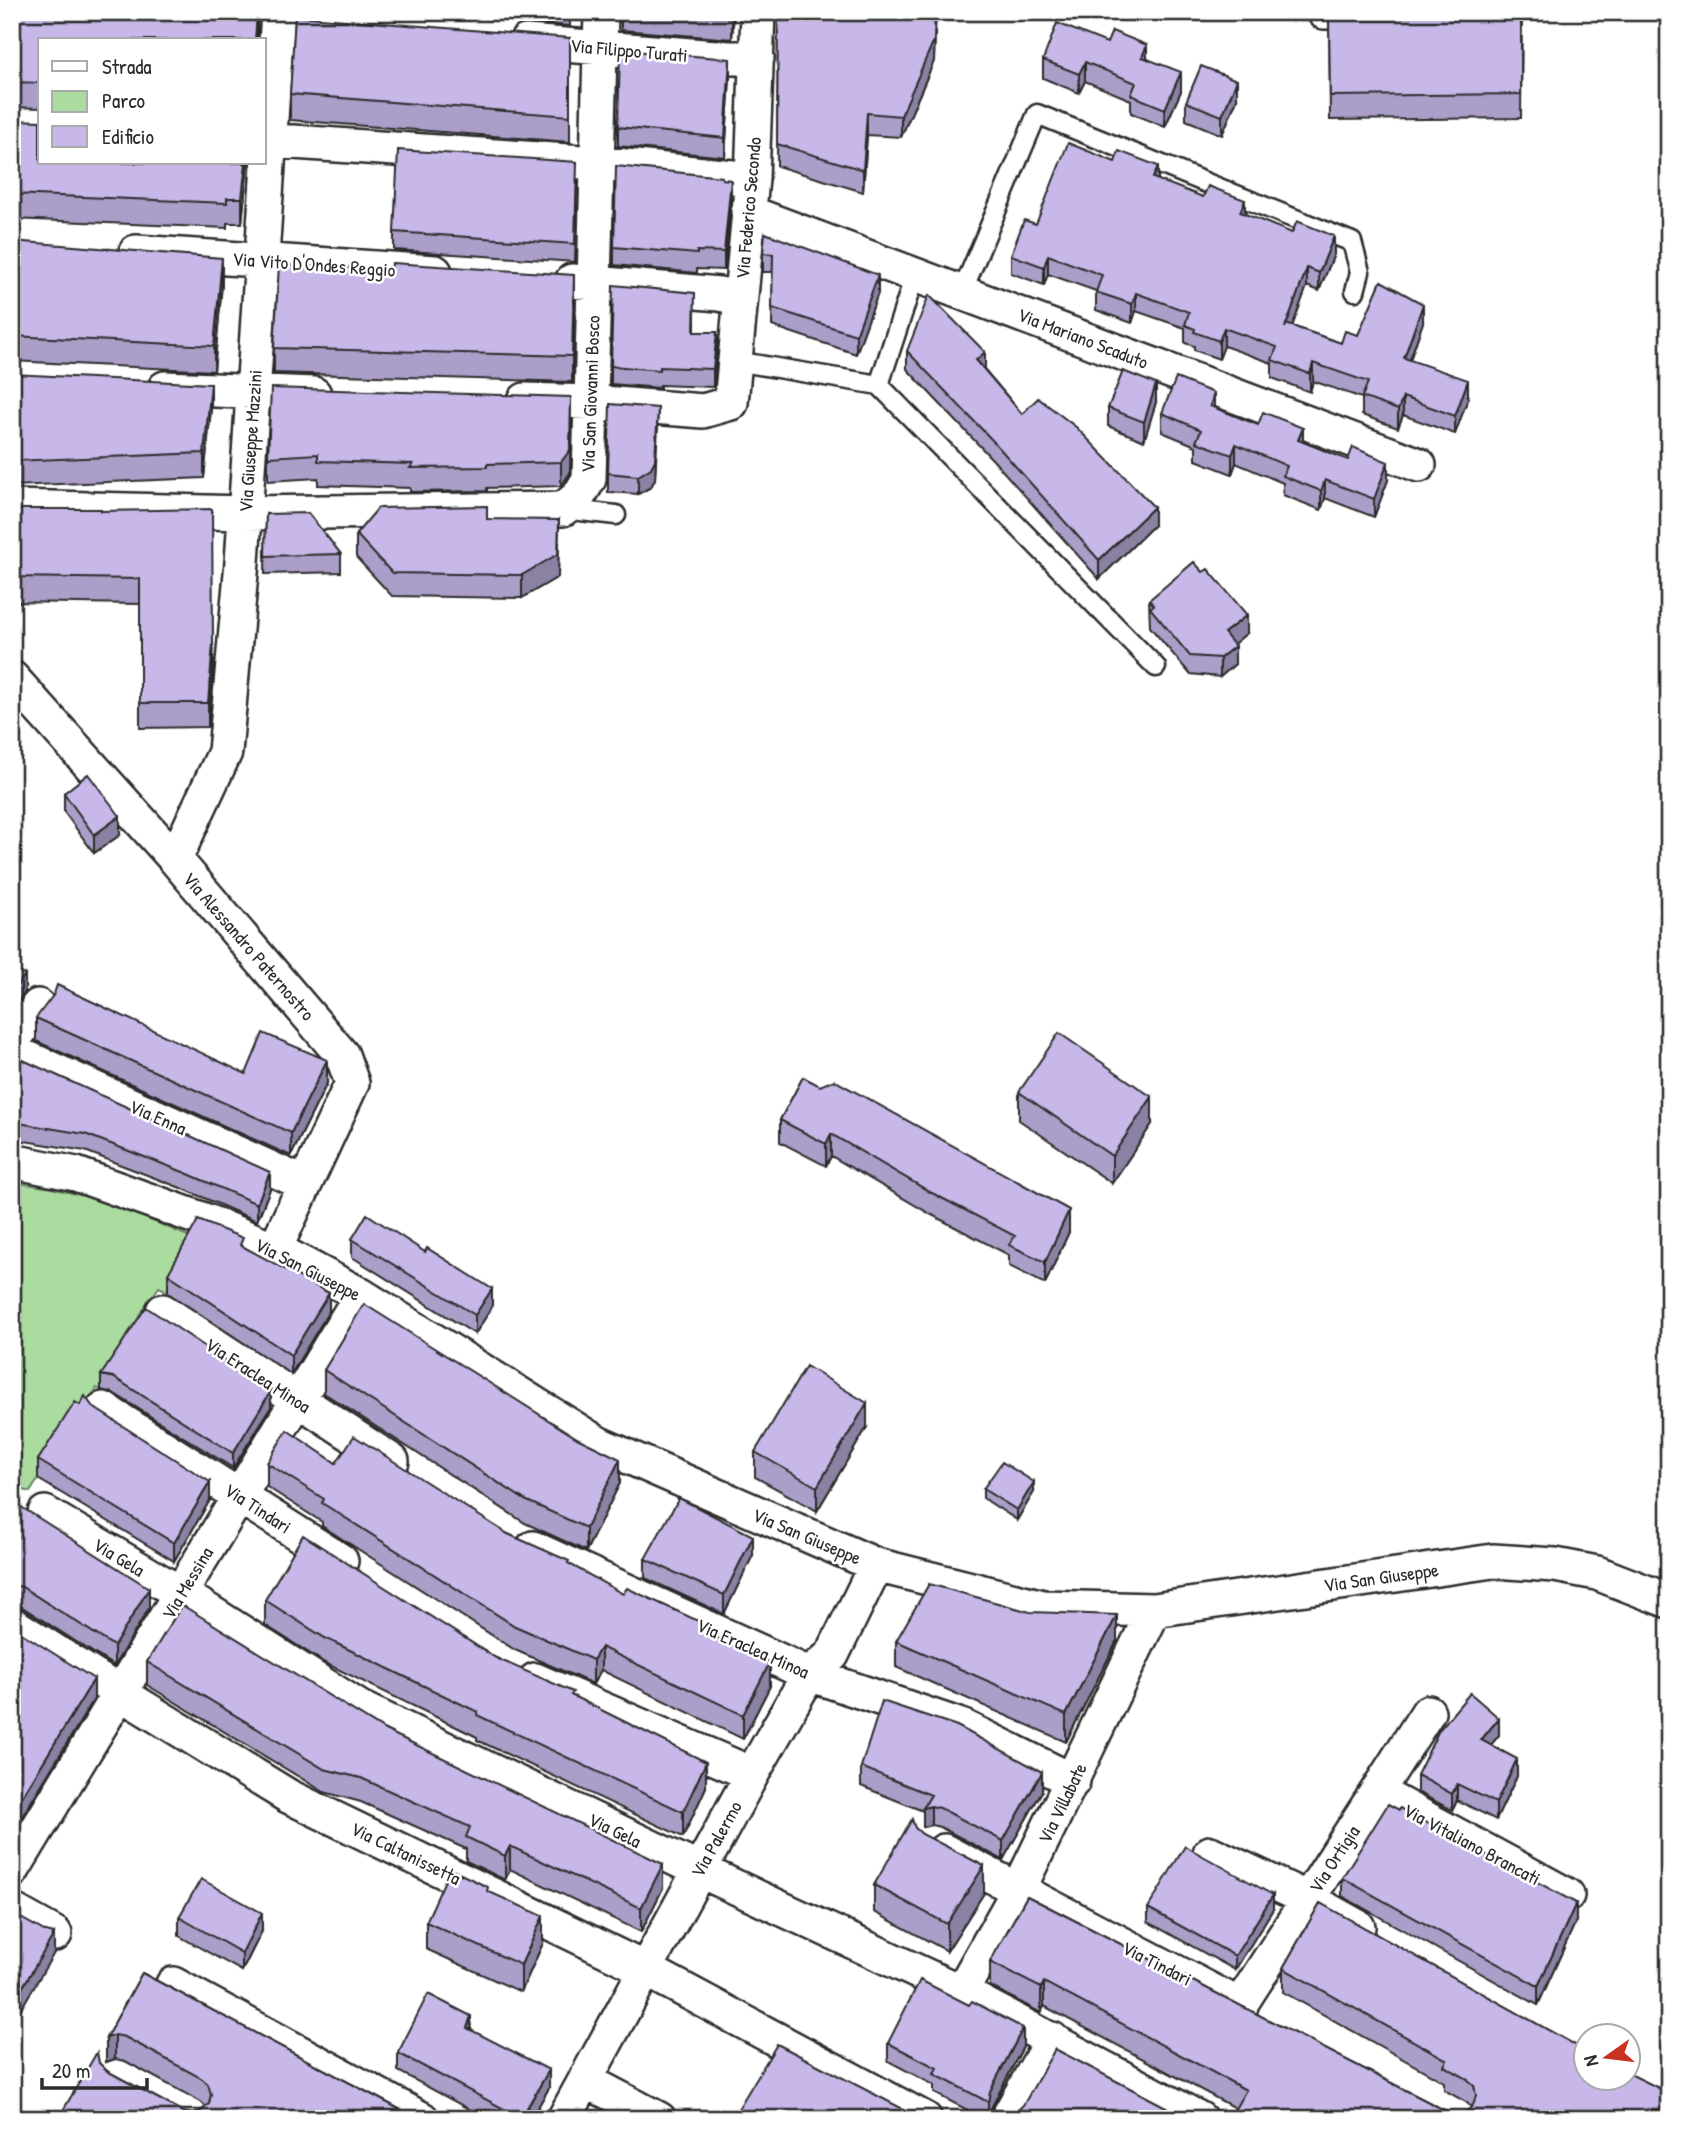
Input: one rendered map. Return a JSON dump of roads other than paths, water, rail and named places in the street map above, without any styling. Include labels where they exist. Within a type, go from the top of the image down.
[{"type":"street","name":"Via San Giovanni Bosco","points":[[563,509],[578,497],[589,479],[601,12]]},
{"type":"street","name":"Via Federico Secondo","points":[[590,402],[703,411],[731,403],[752,179],[758,12]]},
{"type":"street","points":[[1324,12],[1423,12]]},
{"type":"street","name":"Via Giuseppe Mazzini","points":[[175,859],[225,752],[245,513],[267,140],[277,19]]},
{"type":"street","name":"Via Filippo Turati","points":[[492,39],[757,58]]},
{"type":"street","points":[[267,140],[597,163],[752,179]]},
{"type":"street","name":"Via Mariano Scaduto","points":[[748,212],[1419,465]]},
{"type":"street","name":"Via Vito D'Ondes Reggio","points":[[109,251],[464,274]]},
{"type":"street","points":[[544,279],[740,298]]},
{"type":"street","points":[[132,386],[347,395]]},
{"type":"street","points":[[496,399],[590,402]]},
{"type":"street","points":[[12,506],[245,513],[563,509]]},
{"type":"street","name":"Via Alessandro Paternostro","points":[[12,678],[175,859],[342,1055],[352,1083],[275,1249]]},
{"type":"street","points":[[12,1042],[38,1006]]},
{"type":"street","name":"Via Enna","points":[[12,1051],[305,1184]]},
{"type":"street","name":"Via San Giuseppe","points":[[12,1161],[76,1174],[275,1249],[361,1294],[599,1444],[876,1565],[1043,1607],[1154,1610],[1493,1561],[1555,1565],[1597,1573],[1669,1601]]},
{"type":"street","name":"Via Messina","points":[[12,1871],[361,1294]]},
{"type":"street","name":"Via Eraclea Minoa","points":[[163,1311],[412,1474]]},
{"type":"street","name":"Via Tindari","points":[[103,1409],[367,1578]]},
{"type":"street","name":"Via Gela","points":[[45,1513],[180,1593],[360,1708],[961,1992],[1200,2119]]},
{"type":"street","name":"Via Eraclea Minoa","points":[[504,1532],[516,1540],[809,1674],[964,1727],[1073,1781]]},
{"type":"street","name":"Via Palermo","points":[[564,2119],[751,1774],[809,1674],[832,1655],[876,1565]]},
{"type":"street","name":"Via Villabate","points":[[961,1992],[1018,1891],[1154,1610]]},
{"type":"street","name":"Via Caltanissetta","points":[[12,1624],[288,1796],[646,1969],[925,2119]]},
{"type":"street","points":[[506,1667],[751,1774]]},
{"type":"street","name":"Via Ortigia","points":[[1252,2012],[1308,1899],[1429,1712]]},
{"type":"street","name":"Via Vitaliano Brancati","points":[[1377,1792],[1567,1895]]},
{"type":"street","name":"Via Tindari","points":[[931,1844],[1252,2012]]},
{"type":"street","points":[[1210,1853],[1308,1899],[1381,1939]]},
{"type":"street","points":[[12,1910],[55,1934]]},
{"type":"street","points":[[173,1984],[422,2119]]},
{"type":"street","points":[[1007,2119],[1052,2039]]},
{"type":"street","points":[[585,2080],[659,2119]]},
{"type":"lane","points":[[962,292],[1037,114],[1352,242],[1360,271],[1355,290]]},
{"type":"lane","points":[[879,385],[915,275]]},
{"type":"lane","points":[[735,361],[879,385],[1156,667]]},
{"type":"lane","points":[[563,509],[616,515]]}]
